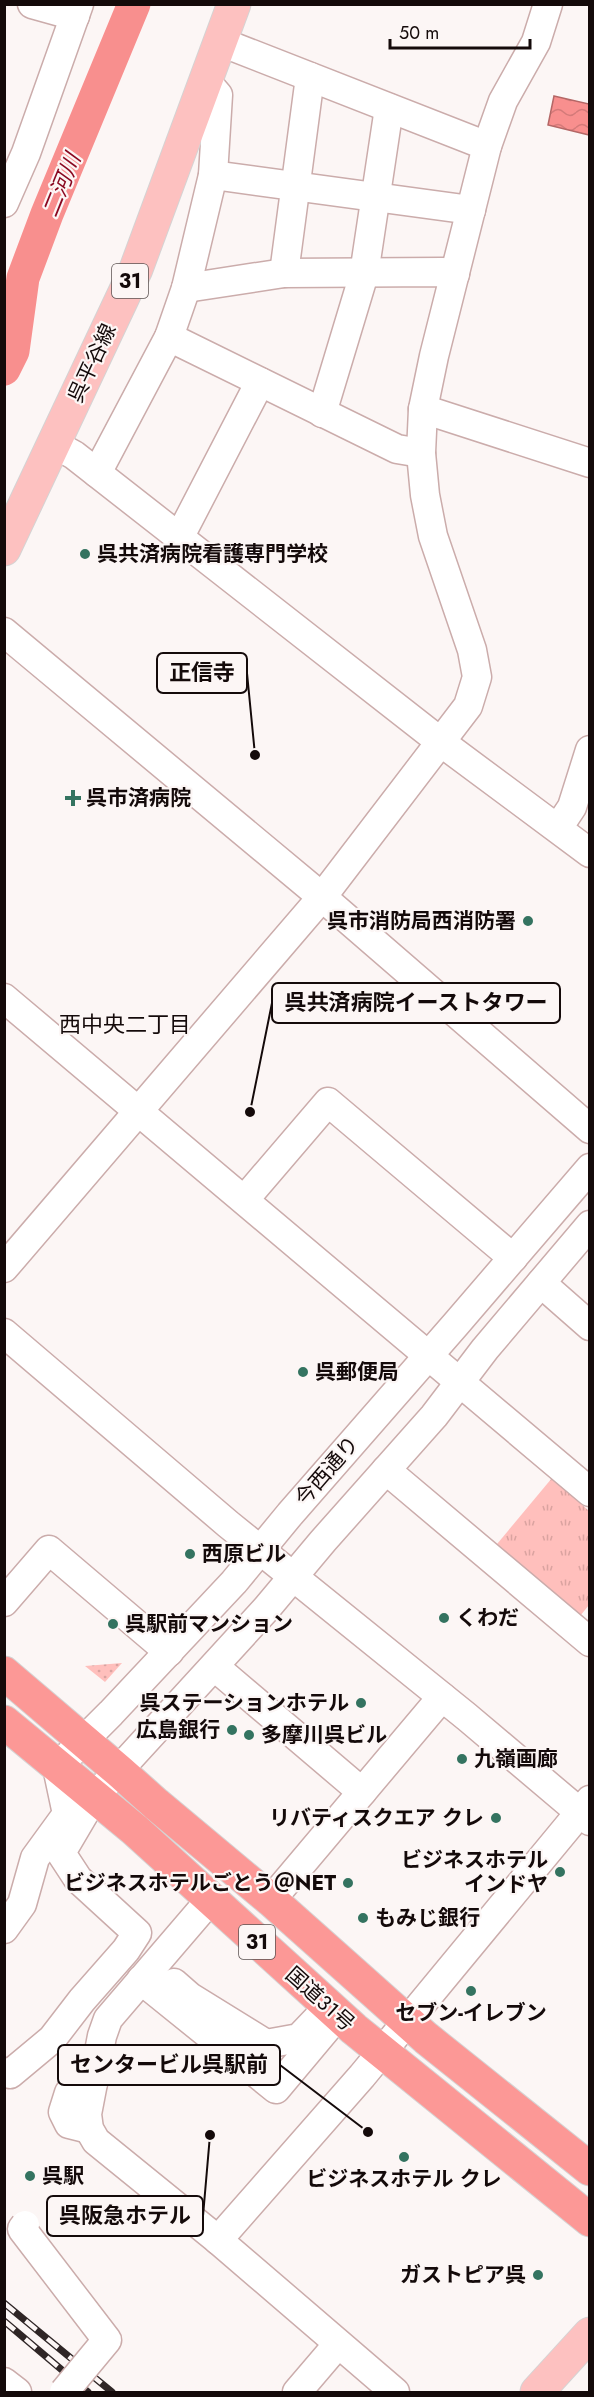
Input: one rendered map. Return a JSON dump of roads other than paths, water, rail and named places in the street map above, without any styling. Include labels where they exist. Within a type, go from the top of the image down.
[{"type":"highway","name":"国道31号","points":[[4,1673],[271,1900],[426,2038],[590,2169]]},
{"type":"highway","name":"国道31号","points":[[4,1722],[135,1830],[333,2011],[590,2220]]},
{"type":"main road","name":"呉平谷線","points":[[4,549],[136,268],[234,4]]},
{"type":"main road","points":[[537,2392],[590,2334]]},
{"type":"street","points":[[4,203],[26,153],[77,10],[32,4]]},
{"type":"street","points":[[4,1268],[322,897],[442,743],[468,706],[477,677],[472,650],[433,536],[425,495],[421,453],[423,409],[434,356],[487,146],[503,101],[536,42],[548,4]]},
{"type":"street","points":[[221,42],[487,146]]},
{"type":"street","points":[[284,273],[310,77]]},
{"type":"street","points":[[97,473],[169,337],[186,288],[213,176],[218,95],[206,81]]},
{"type":"street","points":[[322,412],[364,273],[389,108]]},
{"type":"street","points":[[213,176],[471,210]]},
{"type":"street","points":[[186,288],[284,273],[455,273]]},
{"type":"street","points":[[169,337],[397,450],[421,453]]},
{"type":"street","points":[[179,538],[260,381]]},
{"type":"street","points":[[423,409],[590,463]]},
{"type":"street","points":[[54,444],[74,455],[442,743],[590,853]]},
{"type":"street","points":[[4,632],[322,897],[590,1129]]},
{"type":"street","points":[[558,828],[572,807],[590,750]]},
{"type":"street","points":[[4,998],[140,1110],[590,1492]]},
{"type":"street","points":[[245,1199],[328,1102],[513,1258]]},
{"type":"street","name":"今西通り","points":[[57,1767],[234,1582],[590,1168]]},
{"type":"street","name":"今西通り","points":[[4,2072],[10,2074],[52,2039],[81,2000],[126,1950],[137,1933],[78,1879],[61,1853],[94,1797],[214,1667],[434,1416],[590,1225]]},
{"type":"street","points":[[541,1283],[590,1326]]},
{"type":"street","points":[[4,1333],[228,1524],[586,1811],[381,2051],[331,2102],[218,2240]]},
{"type":"street","points":[[386,1470],[590,1642]]},
{"type":"street","points":[[4,1602],[49,1550],[169,1652]]},
{"type":"street","points":[[214,1667],[362,1792]]},
{"type":"street","points":[[271,1900],[442,1697]]},
{"type":"street","points":[[4,1929],[22,1904],[35,1858],[67,1814],[57,1767]]},
{"type":"street","points":[[210,1900],[108,2019],[104,2027],[87,2114],[89,2129],[96,2141],[218,2240],[395,2392]]},
{"type":"street","points":[[147,1972],[276,2089],[333,2011]]},
{"type":"street","points":[[147,1972],[266,2044],[298,2038],[333,2011]]},
{"type":"street","points":[[21,2226],[107,2340],[64,2392]]},
{"type":"street","points":[[297,2392],[338,2344]]},
{"type":"street","points":[[4,2382],[17,2392]]},
{"type":"water","points":[[554,96],[589,104],[589,135],[548,125]]},
{"type":"waterway","name":"二河川","points":[[4,369],[13,351],[23,278],[134,4]]},
{"type":"railway","points":[[4,2303],[112,2392]]},
{"type":"railway","points":[[4,2321],[88,2392]]},
{"type":"place","name":"呉共済病院看護専門学校","points":[[85,554]]},
{"type":"place","name":"正信寺","points":[[255,755]]},
{"type":"place","name":"呉市済病院","points":[[73,798]]},
{"type":"place","name":"呉市消防局西消防署","points":[[528,921]]},
{"type":"place","name":"呉共済病院イーストタワー","points":[[250,1112]]},
{"type":"place","name":"呉郵便局","points":[[303,1372]]},
{"type":"place","name":"西原ビル","points":[[190,1554]]},
{"type":"place","name":"くわだ","points":[[444,1618]]},
{"type":"place","name":"呉駅前マンション","points":[[113,1624]]},
{"type":"place","name":"呉ステーションホテル","points":[[361,1703]]},
{"type":"place","name":"広島銀行","points":[[232,1730]]},
{"type":"place","name":"多摩川呉ビル","points":[[249,1735]]},
{"type":"place","name":"九嶺画廊","points":[[462,1759]]},
{"type":"place","name":"リバティスクエア クレ","points":[[496,1818]]},
{"type":"place","name":"ビジネスホテル インドヤ","points":[[560,1872]]},
{"type":"place","name":"ビジネスホテルごとう＠NET","points":[[348,1883]]},
{"type":"place","name":"もみじ銀行","points":[[363,1918]]},
{"type":"place","name":"セブン-イレブン","points":[[471,1991]]},
{"type":"place","name":"センタービル呉駅前","points":[[368,2132]]},
{"type":"place","name":"呉阪急ホテル","points":[[210,2135]]},
{"type":"place","name":"ビジネスホテル クレ","points":[[404,2157]]},
{"type":"place","name":"呉駅","points":[[30,2176]]},
{"type":"place","name":"ガストピア呉","points":[[538,2275]]},
{"type":"district","name":"西中央二丁目","points":[[125,1024]]}]
